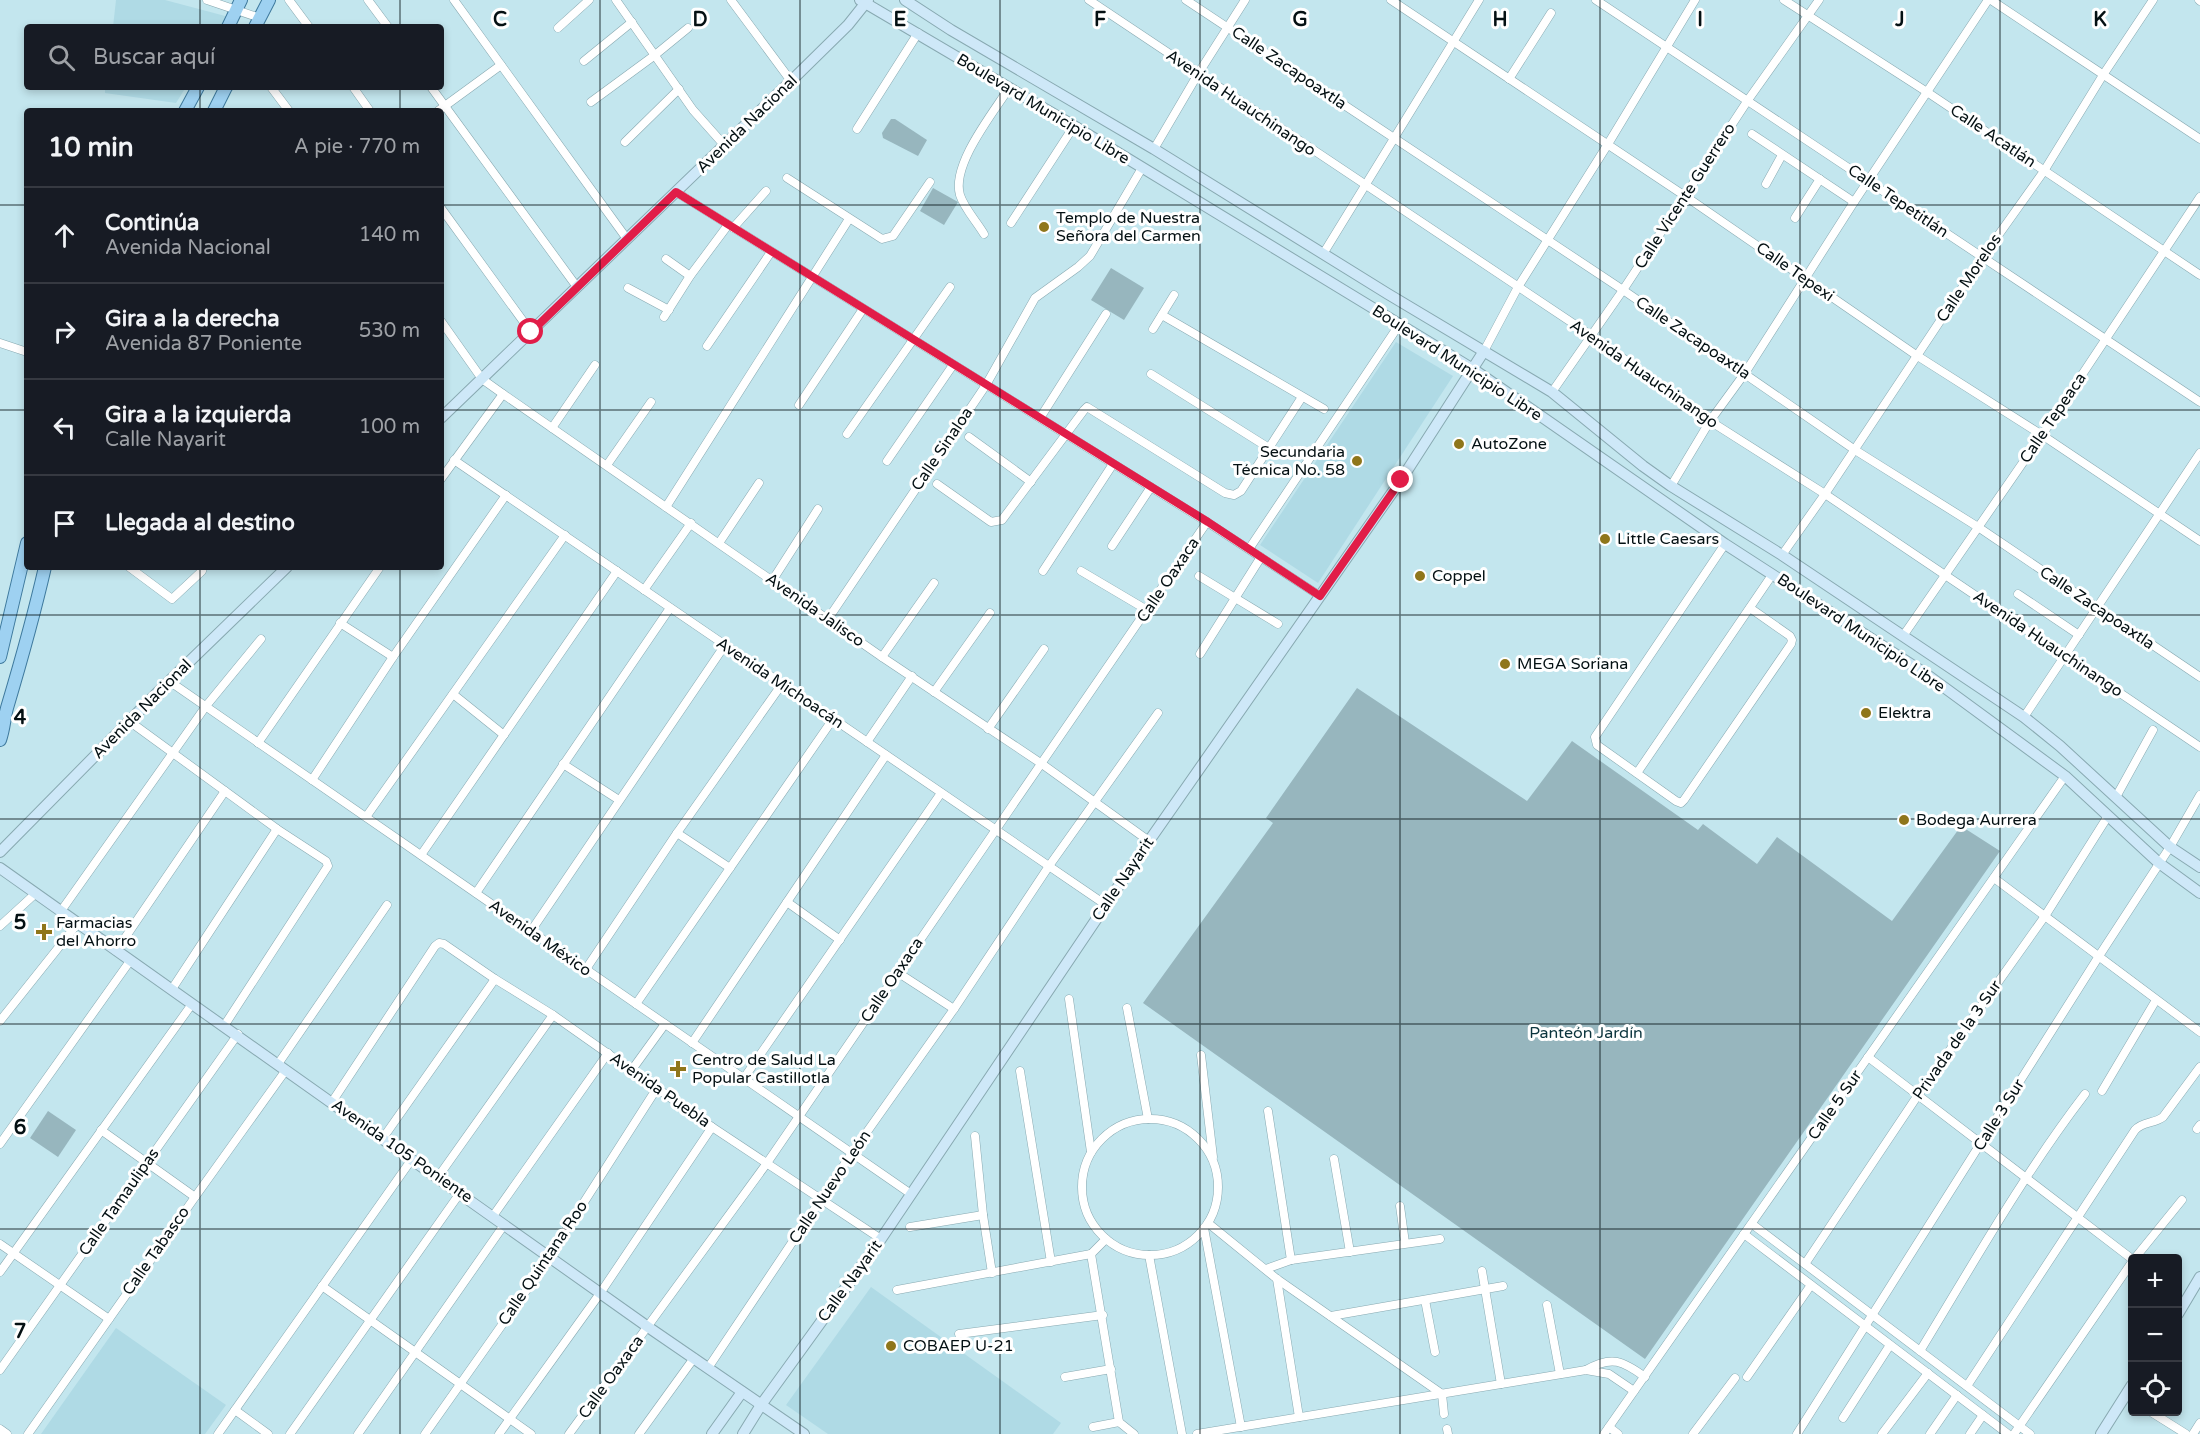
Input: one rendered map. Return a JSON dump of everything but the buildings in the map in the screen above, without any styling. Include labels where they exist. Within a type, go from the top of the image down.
[{"type":"main road","points":[[257,22],[269,0]]},
{"type":"main road","name":"Boulevard Municipio Libre","points":[[905,0],[951,30],[1154,149],[1552,392],[1671,486],[1782,555],[2024,717],[2060,746],[2170,847],[2200,867]]},
{"type":"main road","name":"Avenida Nacional","points":[[444,415],[848,25],[864,1]]},
{"type":"main road","name":"Boulevard Municipio Libre","points":[[864,1],[1473,369],[1725,544],[1926,674],[2065,776],[2159,863],[2200,893]]},
{"type":"main road","points":[[230,24],[239,5]]},
{"type":"main road","points":[[187,108],[196,90]]},
{"type":"main road","points":[[216,108],[224,90]]},
{"type":"main road","name":"Calle Nayarit","points":[[743,1434],[761,1405],[881,1239],[1149,841],[1401,480],[1484,351]]},
{"type":"main road","points":[[0,657],[24,556]]},
{"type":"main road","points":[[0,740],[44,570]]},
{"type":"main road","name":"Avenida Nacional","points":[[0,852],[169,681],[284,570]]},
{"type":"main road","name":"Avenida 105 Poniente","points":[[0,868],[130,961],[238,1034],[648,1327],[804,1434]]},
{"type":"main road","points":[[2182,1297],[2200,1277]]},
{"type":"main road","points":[[712,1434],[742,1392]]},
{"type":"main road","points":[[2101,1434],[2128,1399]]},
{"type":"street","points":[[207,0],[239,5],[257,22]]},
{"type":"street","points":[[289,0],[307,24]]},
{"type":"street","points":[[368,0],[386,24]]},
{"type":"street","points":[[454,0],[627,239]]},
{"type":"street","points":[[558,28],[589,0]]},
{"type":"street","points":[[731,0],[791,81]]},
{"type":"street","name":"Avenida Huauchinango","points":[[1089,0],[1592,336],[1710,421],[1825,494],[2200,747]]},
{"type":"street","name":"Calle Zacapoaxtla","points":[[1186,0],[1623,290],[1855,450],[1978,527],[2200,677]]},
{"type":"street","points":[[1154,149],[1245,0]]},
{"type":"street","name":"Calle Tepexi","points":[[1391,0],[1608,144],[1917,355],[2042,435],[2200,541]]},
{"type":"street","points":[[1323,254],[1479,0]]},
{"type":"street","name":"Calle Tepetitlán","points":[[1596,0],[2200,402]]},
{"type":"street","points":[[1484,351],[1518,287],[1695,0]]},
{"type":"street","name":"Calle Acatlán","points":[[1784,0],[1927,92],[2200,275]]},
{"type":"street","name":"Calle Vicente Guerrero","points":[[1552,392],[1623,290],[1748,100],[1819,0]]},
{"type":"street","points":[[1671,486],[1710,421],[1745,373],[1804,278],[1990,0],[2200,139]]},
{"type":"street","name":"Calle Morelos","points":[[1782,555],[1855,450],[1982,258],[2044,171],[2103,75],[2153,0]]},
{"type":"street","points":[[618,1],[693,110],[725,146]]},
{"type":"street","points":[[1509,78],[1551,13]]},
{"type":"street","points":[[584,61],[632,22]]},
{"type":"street","points":[[591,102],[688,28]]},
{"type":"street","points":[[856,129],[918,33]]},
{"type":"street","points":[[433,90],[442,108],[501,65]]},
{"type":"street","points":[[984,234],[961,197],[960,170],[1009,88]]},
{"type":"street","points":[[274,90],[287,108]]},
{"type":"street","points":[[355,90],[368,108]]},
{"type":"street","points":[[625,142],[679,90]]},
{"type":"street","points":[[444,111],[577,287]]},
{"type":"street","points":[[1011,223],[1074,126]]},
{"type":"street","points":[[1752,134],[1854,202]]},
{"type":"street","points":[[1766,184],[1782,155]]},
{"type":"street","name":"Calle Sinaloa","points":[[828,619],[986,385],[1035,298],[1090,256],[1142,168]]},
{"type":"street","points":[[787,178],[882,239],[893,236],[930,182]]},
{"type":"street","points":[[1795,218],[1820,179]]},
{"type":"street","points":[[628,288],[666,314],[690,276],[730,227],[766,190]]},
{"type":"street","points":[[676,192],[1208,522],[1320,596]]},
{"type":"street","name":"Calle Tepeaca","points":[[1903,636],[2042,435],[2200,197]]},
{"type":"street","points":[[444,212],[531,332]]},
{"type":"street","points":[[666,507],[849,219]]},
{"type":"street","points":[[707,346],[771,252]]},
{"type":"street","points":[[666,259],[690,276]]},
{"type":"street","points":[[847,434],[950,287]]},
{"type":"street","points":[[1153,329],[1174,295]]},
{"type":"street","points":[[799,405],[863,309]]},
{"type":"street","points":[[1040,418],[1106,315]]},
{"type":"street","points":[[1162,315],[1324,409]]},
{"type":"street","name":"Avenida Jalisco","points":[[444,325],[482,379],[882,657],[1042,764],[1149,841]]},
{"type":"street","points":[[1249,549],[1399,325]]},
{"type":"street","points":[[0,343],[24,351]]},
{"type":"street","points":[[16,348],[24,347]]},
{"type":"street","points":[[552,428],[595,365]]},
{"type":"street","points":[[887,461],[953,365]]},
{"type":"street","points":[[1151,374],[1269,448]]},
{"type":"street","points":[[444,475],[503,394]]},
{"type":"street","points":[[937,484],[991,522],[1002,520],[1087,407],[1225,493],[1234,495],[1241,491],[1302,397]]},
{"type":"street","points":[[607,465],[651,402]]},
{"type":"street","points":[[969,437],[1030,482]]},
{"type":"street","points":[[2024,717],[2200,453]]},
{"type":"street","name":"Avenida Michoacán","points":[[454,460],[1106,905]]},
{"type":"street","points":[[1043,571],[1113,464]]},
{"type":"street","points":[[719,543],[759,483]]},
{"type":"street","points":[[1112,546],[1151,487]]},
{"type":"street","points":[[312,780],[393,657],[506,495]]},
{"type":"street","points":[[772,581],[818,509]]},
{"type":"street","name":"Calle Oaxaca","points":[[569,1434],[767,1163],[1208,522]]},
{"type":"street","points":[[644,590],[691,523]]},
{"type":"street","points":[[366,817],[565,535]]},
{"type":"street","points":[[1725,544],[1595,737],[1597,745],[1680,803],[1792,640],[1790,636],[1750,608]]},
{"type":"street","points":[[1200,654],[1261,557]]},
{"type":"street","points":[[133,570],[172,599],[202,570]]},
{"type":"street","points":[[258,743],[378,570]]},
{"type":"street","points":[[421,855],[617,571]]},
{"type":"street","points":[[1081,571],[1147,610]]},
{"type":"street","points":[[1637,772],[1772,575]]},
{"type":"street","points":[[1198,576],[1278,624]]},
{"type":"street","points":[[882,657],[934,582]]},
{"type":"street","points":[[2018,594],[2079,635]]},
{"type":"street","points":[[476,893],[670,608]]},
{"type":"street","points":[[934,692],[990,613]]},
{"type":"street","points":[[340,623],[393,657]]},
{"type":"street","points":[[61,911],[206,706],[261,639]]},
{"type":"street","points":[[531,931],[725,645]]},
{"type":"street","points":[[988,729],[1044,649]]},
{"type":"street","points":[[867,742],[912,676]]},
{"type":"street","name":"Avenida México","points":[[169,681],[911,1194]]},
{"type":"street","points":[[586,969],[677,833],[782,684]]},
{"type":"street","points":[[453,694],[504,735]]},
{"type":"street","name":"Calle Nuevo León","points":[[708,1368],[852,1153],[954,1009],[1093,801],[1158,713]]},
{"type":"street","points":[[636,1004],[833,719]]},
{"type":"street","points":[[129,721],[326,861],[328,866],[224,1026]]},
{"type":"street","points":[[2116,797],[2153,730]]},
{"type":"street","points":[[692,1043],[886,755]]},
{"type":"street","points":[[563,764],[619,800]]},
{"type":"street","name":"Calle 5 Sur","points":[[1607,1431],[2065,776]]},
{"type":"street","points":[[116,951],[225,791]]},
{"type":"street","points":[[744,1078],[941,793]]},
{"type":"street","name":"Calle 3 Sur","points":[[1797,1434],[2170,847],[2200,795]]},
{"type":"street","name":"Privada de la 3 Sur","points":[[1805,1264],[1918,1095],[2044,916],[2108,816]]},
{"type":"street","points":[[172,989],[278,829]]},
{"type":"street","points":[[677,833],[730,868]]},
{"type":"street","points":[[1994,878],[2200,1032]]},
{"type":"street","points":[[0,926],[36,893]]},
{"type":"street","points":[[787,902],[840,940]]},
{"type":"street","points":[[282,1067],[387,905]]},
{"type":"street","points":[[0,1021],[78,923]]},
{"type":"street","name":"Avenida Puebla","points":[[332,1102],[435,946],[439,943],[444,944],[553,1015],[631,1071],[881,1239]]},
{"type":"street","points":[[0,1144],[130,961]]},
{"type":"street","points":[[897,972],[954,1009]]},
{"type":"street","points":[[382,1138],[495,979]]},
{"type":"street","points":[[1069,999],[1091,1152]]},
{"type":"street","points":[[2102,1091],[2156,1000]]},
{"type":"street","points":[[0,1272],[192,1004]]},
{"type":"street","points":[[1128,1008],[1149,1119]]},
{"type":"street","points":[[438,1177],[553,1015]]},
{"type":"street","points":[[631,1071],[665,1024]]},
{"type":"street","name":"Calle Tamaulipas","points":[[0,1370],[238,1034]]},
{"type":"street","points":[[493,1216],[608,1053]]},
{"type":"street","points":[[1201,1054],[1218,1178],[1215,1209],[1206,1226],[1190,1241],[1174,1250],[1149,1255],[1126,1251],[1106,1239],[1090,1218],[1082,1194],[1082,1176],[1091,1152],[1104,1136],[1125,1123],[1149,1119],[1165,1120],[1181,1126],[1200,1142],[1214,1162]]},
{"type":"street","points":[[1869,1057],[2128,1256]]},
{"type":"street","name":"Calle Tabasco","points":[[28,1434],[195,1197],[282,1067]]},
{"type":"street","points":[[1967,1386],[2135,1130],[2143,1124],[2158,1121],[2163,1117],[2200,1067]]},
{"type":"street","points":[[1020,1071],[1051,1262]]},
{"type":"street","name":"Calle Quintana Roo","points":[[425,1434],[549,1256],[657,1088]]},
{"type":"street","points":[[1920,1351],[2026,1177],[2056,1131],[2085,1094]]},
{"type":"street","points":[[1268,1111],[1291,1260]]},
{"type":"street","points":[[500,1434],[601,1292],[712,1126]]},
{"type":"street","points":[[101,1130],[195,1197]]},
{"type":"street","points":[[975,1136],[982,1215],[992,1273]]},
{"type":"street","points":[[218,1434],[412,1159]]},
{"type":"street","points":[[1334,1159],[1350,1252]]},
{"type":"street","points":[[290,1434],[460,1193]]},
{"type":"street","points":[[2138,1254],[2182,1200]]},
{"type":"street","points":[[1401,1206],[1406,1244]]},
{"type":"street","points":[[910,1227],[982,1215]]},
{"type":"street","points":[[1752,1224],[2030,1434]]},
{"type":"street","points":[[357,1434],[504,1225]]},
{"type":"street","points":[[1206,1226],[1277,1279],[1442,1394],[1444,1414]]},
{"type":"street","points":[[1206,1226],[1241,1427]]},
{"type":"street","points":[[1744,1234],[2008,1434]]},
{"type":"street","points":[[897,1290],[1091,1254],[1106,1239]]},
{"type":"street","points":[[1266,1269],[1291,1260],[1440,1239]]},
{"type":"street","points":[[0,1244],[109,1319]]},
{"type":"street","points":[[1091,1254],[1119,1422],[1134,1434]]},
{"type":"street","points":[[1149,1255],[1182,1434]]},
{"type":"street","points":[[2014,1434],[2128,1267]]},
{"type":"street","points":[[1482,1272],[1501,1384]]},
{"type":"street","points":[[1277,1279],[1299,1417]]},
{"type":"street","points":[[1747,1377],[1811,1285]]},
{"type":"street","points":[[322,1286],[531,1434]]},
{"type":"street","points":[[1331,1316],[1503,1286]]},
{"type":"street","points":[[1425,1300],[1436,1352]]},
{"type":"street","points":[[1547,1305],[1560,1374]]},
{"type":"street","points":[[959,1334],[1102,1315]]},
{"type":"street","points":[[1843,1418],[1890,1345]]},
{"type":"street","points":[[639,1434],[694,1358]]},
{"type":"street","points":[[1197,1434],[1586,1370],[1596,1365],[1617,1361],[1625,1362],[1645,1377]]},
{"type":"street","points":[[1065,1377],[1110,1368]]},
{"type":"street","points":[[1586,1370],[1609,1374],[1634,1391]]},
{"type":"street","points":[[1882,1434],[1928,1373]]},
{"type":"street","points":[[1693,1434],[1735,1378]]},
{"type":"street","points":[[1930,1434],[1957,1395]]},
{"type":"street","points":[[235,1410],[268,1434]]},
{"type":"street","points":[[1970,1434],[1983,1415]]},
{"type":"street","points":[[2157,1416],[2186,1434]]},
{"type":"street","points":[[1093,1427],[1119,1422]]},
{"type":"street","points":[[2193,1434],[2200,1423]]},
{"type":"street","points":[[0,1429],[7,1434]]},
{"type":"street","points":[[1607,1431],[1618,1434]]},
{"type":"shaded area","points":[[116,0],[165,0],[229,17],[225,24],[113,24]]},
{"type":"shaded area","points":[[105,90],[184,90],[176,103],[105,93]]},
{"type":"shaded area","name":"Secundaria Técnica No. 58","points":[[1396,342],[1453,376],[1318,583],[1260,545]]},
{"type":"shaded area","name":"COBAEP U-21","points":[[871,1287],[1061,1423],[1053,1434],[828,1434],[786,1405]]},
{"type":"shaded area","points":[[116,1328],[226,1405],[205,1434],[41,1434]]},
{"type":"green space","points":[[891,119],[895,119],[927,140],[918,156],[883,138],[882,133]]},
{"type":"green space","points":[[933,188],[958,202],[944,225],[920,211]]},
{"type":"green space","points":[[1111,268],[1144,288],[1124,320],[1091,300]]},
{"type":"green space","name":"Panteón Jardín","points":[[1357,688],[1527,801],[1572,741],[1698,830],[1703,824],[1757,864],[1777,837],[1892,921],[1961,826],[2000,851],[1645,1359],[1143,1003],[1273,823],[1266,818]]},
{"type":"green space","points":[[48,1111],[76,1130],[58,1157],[30,1138]]},
{"type":"place","name":"Templo de Nuestra Señora del Carmen","points":[[1044,227]]},
{"type":"place","name":"AutoZone","points":[[1459,444]]},
{"type":"place","name":"Secundaria Técnica No. 58","points":[[1357,461]]},
{"type":"place","name":"Little Caesars","points":[[1605,539]]},
{"type":"place","name":"Coppel","points":[[1420,576]]},
{"type":"place","name":"MEGA Soriana","points":[[1505,664]]},
{"type":"place","name":"Elektra","points":[[1866,713]]},
{"type":"place","name":"Bodega Aurrera","points":[[1904,820]]},
{"type":"place","name":"Farmacias del Ahorro","points":[[44,932]]},
{"type":"place","name":"Centro de Salud La Popular Castillotla","points":[[678,1069]]},
{"type":"place","name":"COBAEP U-21","points":[[891,1346]]},
{"type":"route","points":[[531,332],[676,192],[1208,522],[1320,596],[1401,480]]}]
